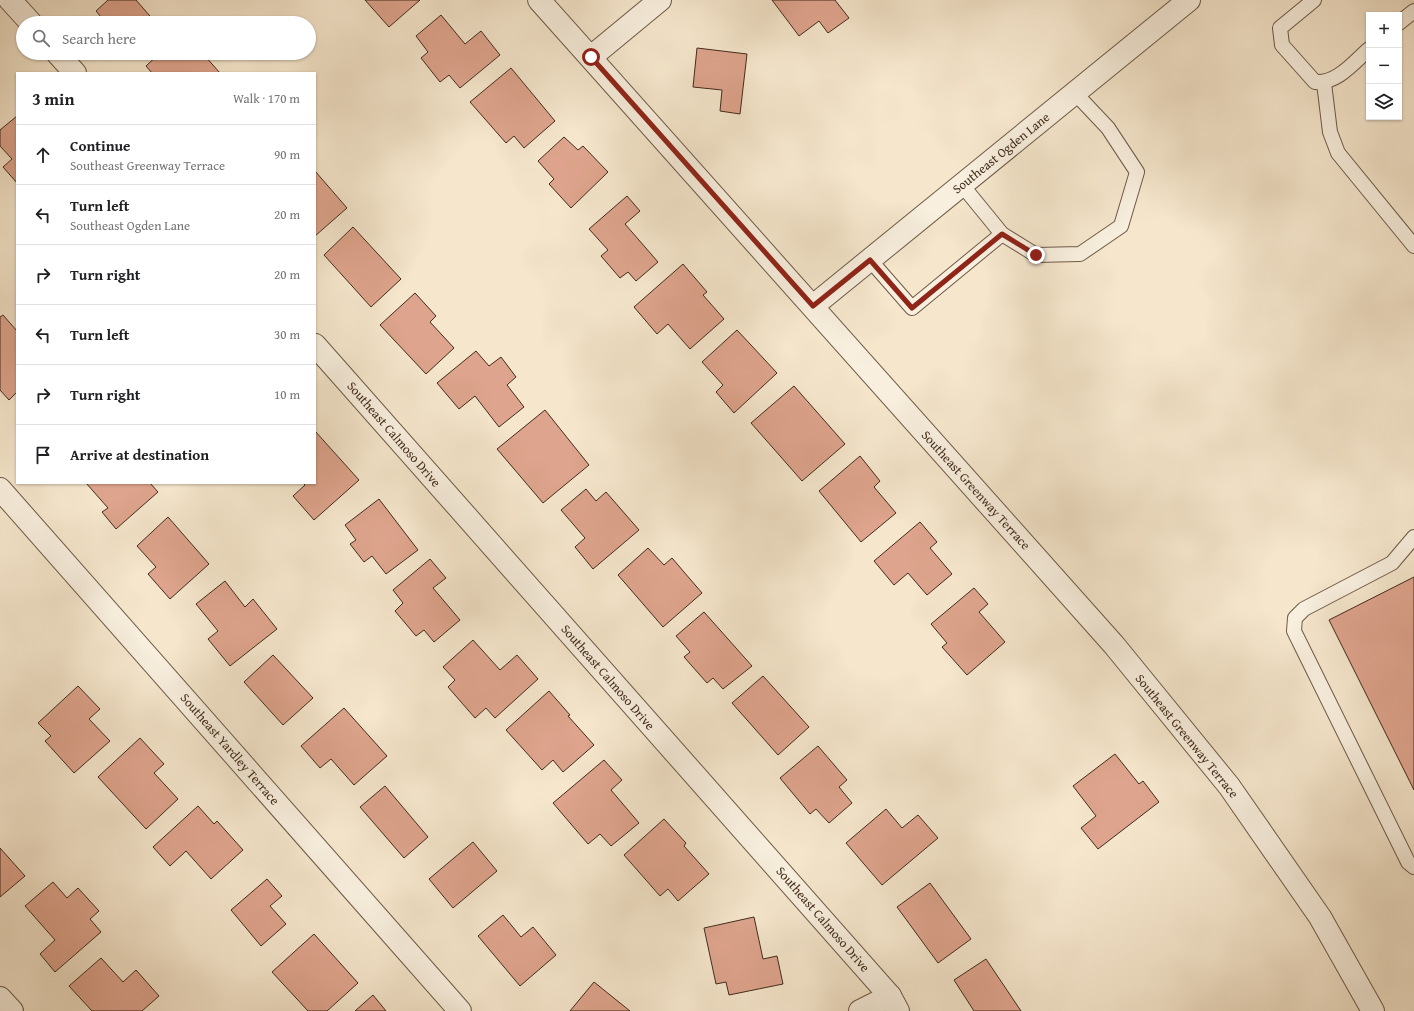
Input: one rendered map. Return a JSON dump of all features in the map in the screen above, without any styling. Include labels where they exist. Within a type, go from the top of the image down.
[{"type":"street","points":[[10,0],[25,16]]},
{"type":"street","name":"Southeast Greenway Terrace","points":[[539,0],[813,306],[1114,646],[1229,786],[1320,917],[1373,1011]]},
{"type":"street","points":[[591,57],[660,0]]},
{"type":"street","name":"Southeast Ogden Lane","points":[[813,306],[1190,0]]},
{"type":"street","points":[[63,60],[74,72]]},
{"type":"street","name":"Southeast Calmoso Drive","points":[[316,346],[894,1003]]},
{"type":"street","name":"Southeast Yardley Terrace","points":[[0,489],[460,1011]]},
{"type":"street","points":[[0,998],[12,1011]]},
{"type":"street","points":[[860,1011],[894,1003]]},
{"type":"lane","points":[[1314,0],[1280,28],[1280,38],[1282,45],[1316,82],[1324,83],[1332,80],[1366,52]]},
{"type":"lane","points":[[1402,21],[1414,11]]},
{"type":"lane","points":[[1324,83],[1330,132],[1338,153],[1414,246]]},
{"type":"lane","points":[[962,185],[1002,234],[1036,255],[1080,254],[1121,226],[1137,172],[1108,128],[1075,93]]},
{"type":"lane","points":[[870,260],[912,308],[1002,234]]},
{"type":"lane","points":[[1414,537],[1392,563],[1304,609],[1295,618],[1294,631],[1408,862],[1414,867]]},
{"type":"building","points":[[108,0],[136,0],[150,16],[100,16],[96,11]]},
{"type":"building","points":[[365,0],[420,0],[389,27]]},
{"type":"building","points":[[772,0],[835,0],[849,18],[828,33],[819,21],[799,36]]},
{"type":"building","points":[[441,15],[465,44],[481,31],[500,55],[460,88],[449,75],[440,82],[421,58],[428,52],[416,36]]},
{"type":"building","points":[[697,48],[747,54],[740,114],[720,111],[722,90],[693,87]]},
{"type":"building","points":[[152,60],[208,60],[219,72],[151,72],[146,66]]},
{"type":"building","points":[[511,68],[555,121],[524,148],[514,136],[506,143],[470,102]]},
{"type":"building","points":[[16,117],[16,182],[3,167],[12,159],[0,146],[0,130]]},
{"type":"building","points":[[564,137],[578,150],[583,146],[608,172],[571,208],[549,184],[554,179],[538,161]]},
{"type":"building","points":[[316,172],[347,208],[316,235]]},
{"type":"building","points":[[627,196],[640,211],[625,224],[658,262],[636,281],[628,272],[620,278],[601,256],[608,250],[589,229]]},
{"type":"building","points":[[353,227],[401,279],[371,307],[324,255]]},
{"type":"building","points":[[683,264],[707,292],[703,295],[724,319],[690,349],[668,324],[657,334],[634,307]]},
{"type":"building","points":[[415,293],[436,316],[430,322],[454,348],[426,374],[380,325]]},
{"type":"building","points":[[3,315],[16,330],[16,393],[9,400],[0,390],[0,317]]},
{"type":"building","points":[[737,330],[777,373],[734,413],[716,392],[723,385],[702,362]]},
{"type":"building","points":[[476,351],[489,366],[501,357],[516,377],[507,385],[524,407],[499,427],[475,396],[459,409],[437,383]]},
{"type":"building","points":[[794,386],[845,444],[802,481],[751,423]]},
{"type":"building","points":[[545,410],[589,465],[543,503],[497,449]]},
{"type":"building","points":[[316,432],[359,480],[314,520],[293,496],[305,485],[304,484],[316,484]]},
{"type":"building","points":[[860,456],[880,481],[874,487],[896,513],[861,542],[819,491]]},
{"type":"building","points":[[87,484],[151,484],[158,492],[116,529],[102,512],[108,508]]},
{"type":"building","points":[[586,489],[596,501],[606,492],[639,530],[593,569],[575,547],[585,538],[561,510]]},
{"type":"building","points":[[379,499],[418,550],[386,574],[372,556],[364,562],[350,544],[356,540],[345,525]]},
{"type":"building","points":[[168,517],[209,564],[170,599],[148,574],[156,567],[137,546]]},
{"type":"building","points":[[920,522],[937,542],[930,548],[952,574],[927,595],[908,573],[894,585],[874,561]]},
{"type":"building","points":[[648,548],[664,565],[672,558],[702,593],[663,627],[618,575]]},
{"type":"building","points":[[430,559],[446,578],[433,588],[460,620],[434,642],[424,630],[416,636],[395,611],[403,603],[393,590]]},
{"type":"building","points":[[1414,577],[1414,790],[1329,620]]},
{"type":"building","points":[[225,581],[245,607],[253,599],[277,629],[230,666],[208,639],[218,631],[196,604]]},
{"type":"building","points":[[974,588],[988,604],[979,612],[1005,642],[967,675],[942,647],[947,643],[931,624]]},
{"type":"building","points":[[704,612],[752,666],[723,689],[713,678],[707,683],[684,657],[690,652],[676,636]]},
{"type":"building","points":[[473,640],[500,670],[517,655],[538,679],[495,718],[486,708],[475,718],[448,687],[455,680],[443,667]]},
{"type":"building","points":[[273,655],[313,698],[283,725],[244,682]]},
{"type":"building","points":[[763,676],[809,727],[778,755],[732,703]]},
{"type":"building","points":[[78,686],[100,709],[89,719],[110,741],[74,773],[45,741],[51,736],[38,723]]},
{"type":"building","points":[[549,691],[570,715],[568,716],[594,745],[563,772],[553,760],[542,770],[506,730]]},
{"type":"building","points":[[344,708],[387,756],[354,785],[331,759],[320,768],[301,746]]},
{"type":"building","points":[[140,738],[164,764],[154,773],[178,799],[146,829],[98,777]]},
{"type":"building","points":[[818,746],[847,780],[839,787],[852,803],[829,823],[816,809],[810,814],[780,778]]},
{"type":"building","points":[[1115,754],[1139,784],[1143,781],[1159,802],[1098,849],[1081,828],[1096,816],[1073,786]]},
{"type":"building","points":[[604,760],[622,780],[611,790],[639,823],[611,846],[600,834],[588,844],[553,803]]},
{"type":"building","points":[[385,786],[428,837],[404,858],[360,807]]},
{"type":"building","points":[[198,806],[214,824],[217,821],[243,850],[211,879],[186,851],[170,866],[153,847]]},
{"type":"building","points":[[886,809],[902,828],[918,815],[938,838],[882,885],[846,843]]},
{"type":"building","points":[[664,819],[686,843],[684,846],[709,874],[678,901],[668,889],[660,896],[624,855]]},
{"type":"building","points":[[473,842],[497,871],[453,908],[429,879]]},
{"type":"building","points":[[0,848],[25,876],[0,897]]},
{"type":"building","points":[[267,879],[282,896],[270,906],[286,924],[261,946],[231,910]]},
{"type":"building","points":[[53,882],[67,898],[78,888],[99,911],[90,919],[101,932],[55,972],[40,954],[55,940],[25,906]]},
{"type":"building","points":[[930,883],[971,939],[938,963],[897,907]]},
{"type":"building","points":[[503,915],[521,937],[533,927],[556,955],[520,986],[478,936]]},
{"type":"building","points":[[754,917],[763,959],[777,956],[783,984],[729,995],[726,982],[716,984],[704,928]]},
{"type":"building","points":[[314,934],[358,983],[327,1011],[308,1011],[272,972]]},
{"type":"building","points":[[101,958],[123,982],[136,970],[159,996],[142,1011],[92,1011],[69,986]]},
{"type":"building","points":[[986,959],[1021,1011],[974,1011],[954,980]]},
{"type":"building","points":[[594,982],[630,1011],[570,1011]]},
{"type":"building","points":[[373,995],[386,1011],[355,1011]]},
{"type":"route","points":[[591,57],[813,306],[870,260],[912,308],[1002,234],[1036,255]]}]
